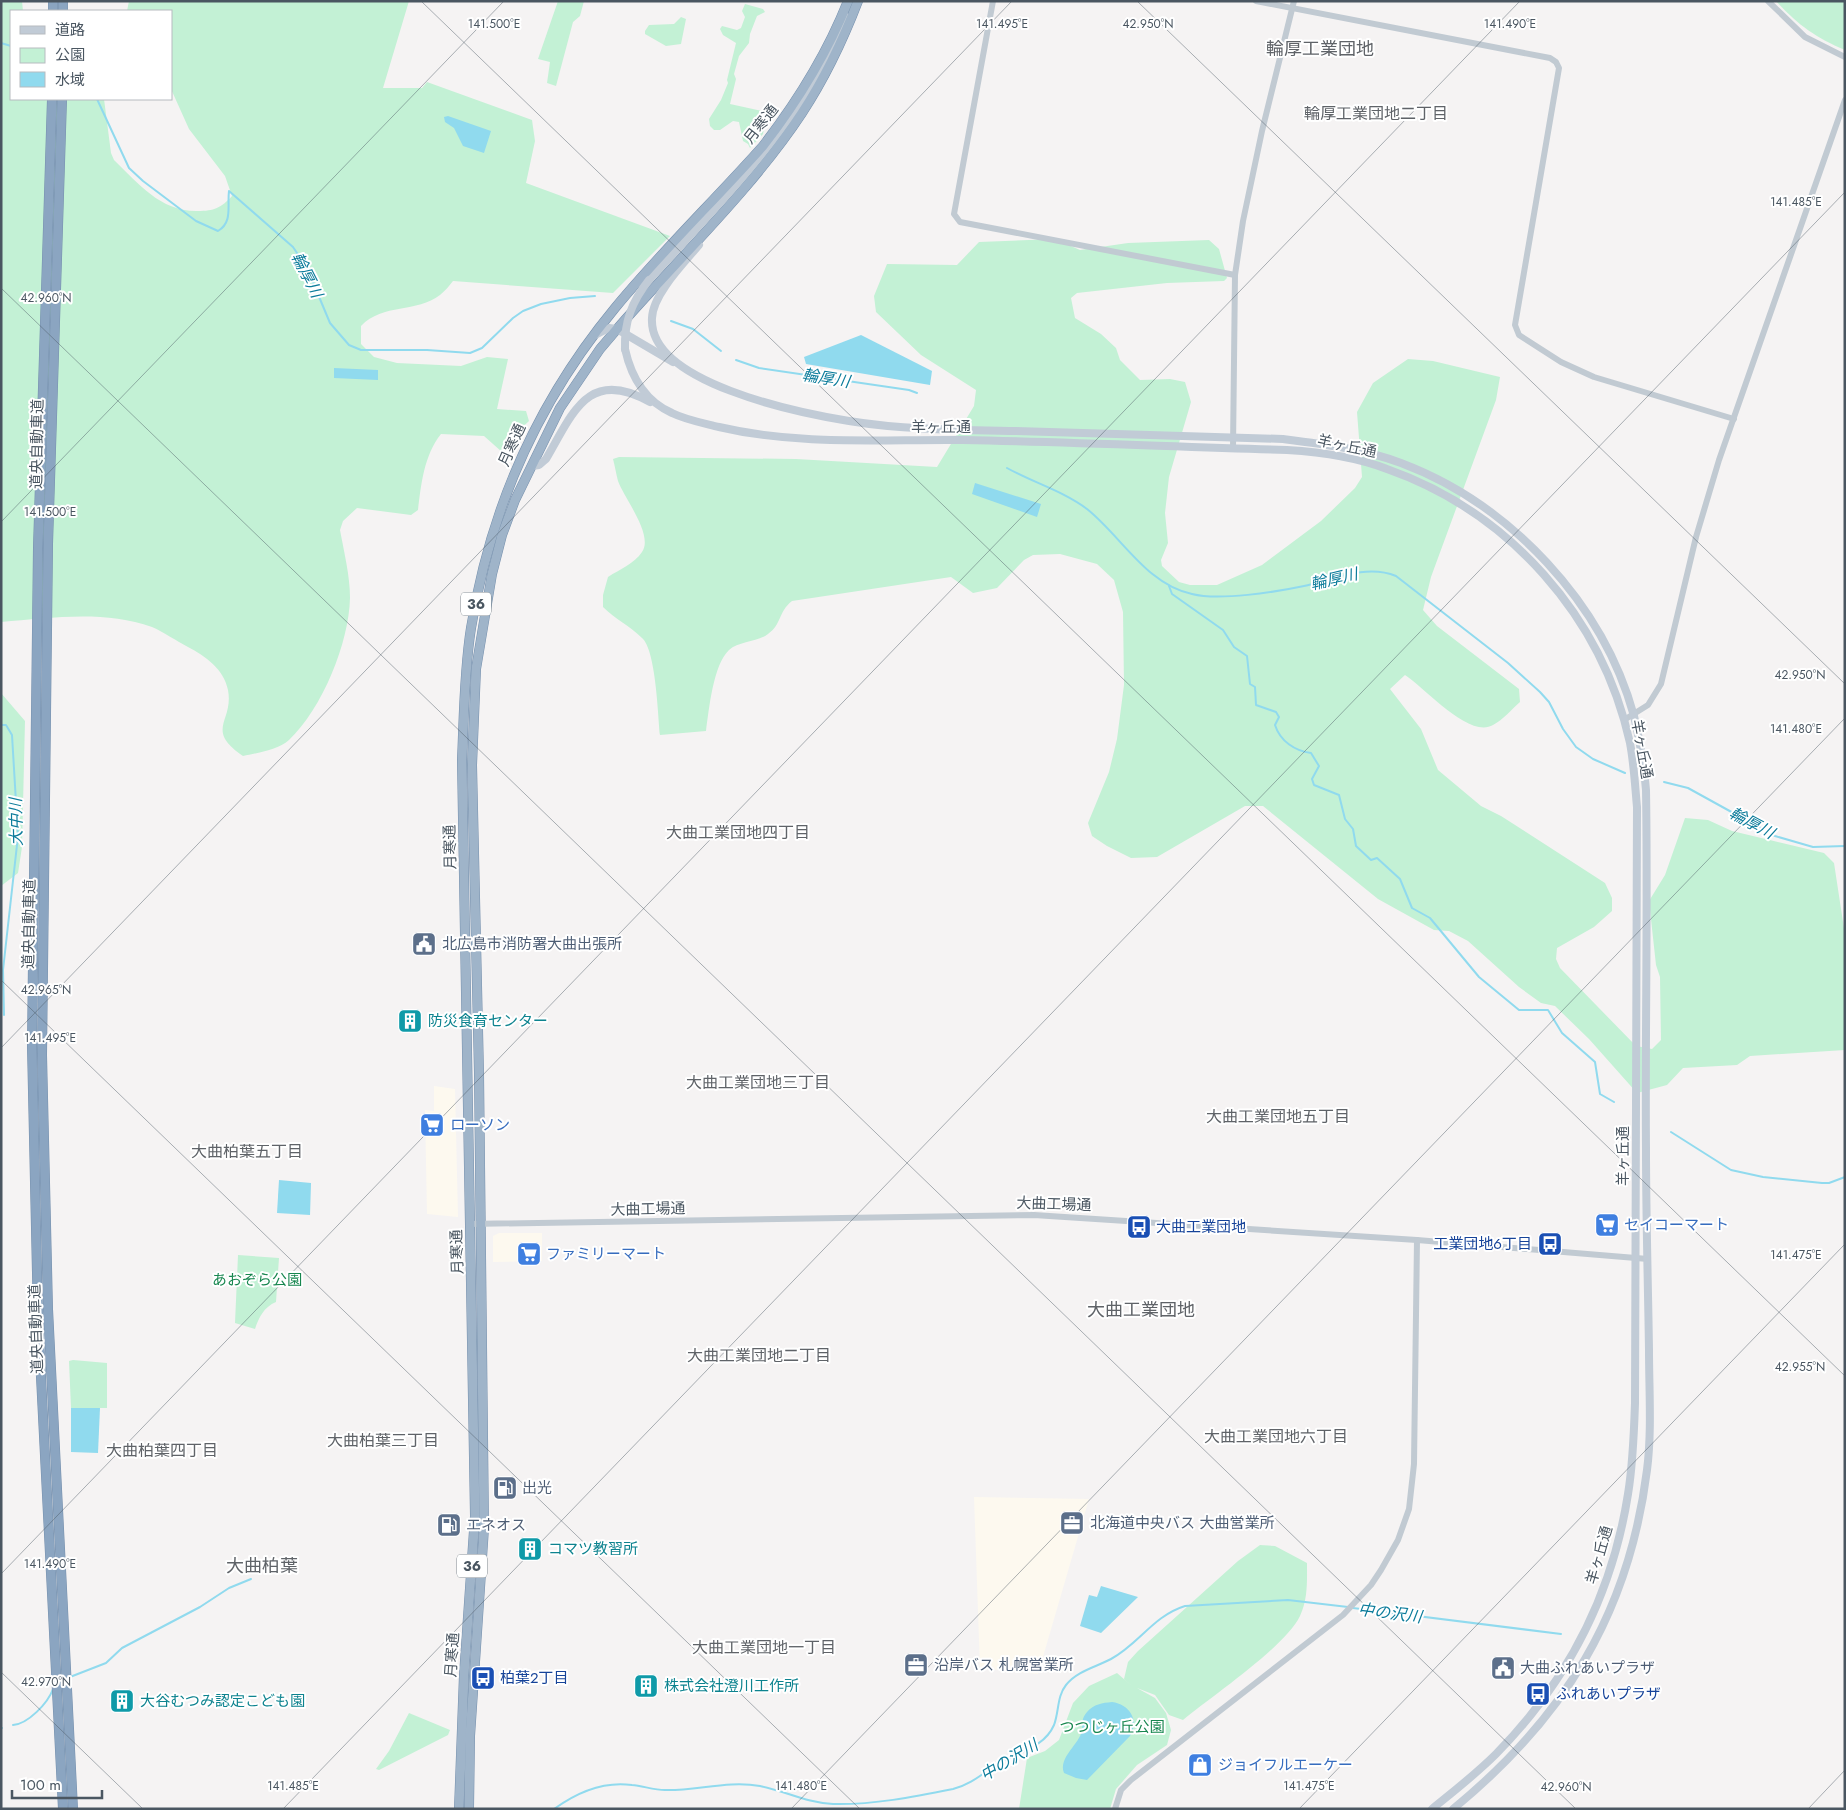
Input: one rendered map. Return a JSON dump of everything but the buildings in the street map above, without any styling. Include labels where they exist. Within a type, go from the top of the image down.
[{"type":"highway","name":"月寒通","points":[[469,1809],[470,1736],[484,1528],[462,760],[471,629],[488,548],[516,468],[549,401],[593,336],[644,275],[763,146],[798,99],[828,45],[848,1]]},
{"type":"highway","name":"月寒通","points":[[459,1809],[464,1675],[475,1516],[472,765],[476,669],[490,584],[502,535],[515,500],[560,408],[595,356],[617,329],[772,154],[802,113],[828,68],[846,33],[858,1]]},
{"type":"highway","name":"道央自動車道","points":[[52,100],[38,548],[32,1046],[38,1318],[63,1809]]},
{"type":"highway","name":"道央自動車道","points":[[62,100],[48,544],[42,1054],[48,1318],[73,1809]]},
{"type":"main road","name":"羊ヶ丘通","points":[[661,407],[650,398],[634,377],[625,349],[628,316],[637,296],[649,280],[730,192],[781,130],[802,100],[830,52],[852,1]]},
{"type":"main road","name":"羊ヶ丘通","points":[[683,367],[663,350],[654,334],[652,318],[656,302],[689,257],[750,185],[772,154]]},
{"type":"main road","points":[[593,336],[609,328],[617,329]]},
{"type":"main road","name":"羊ヶ丘通","points":[[617,329],[664,359],[709,381],[746,396],[783,408],[849,421],[958,430],[1283,439],[1333,445],[1400,463],[1426,474],[1472,500],[1521,538],[1570,591],[1600,638],[1618,674],[1634,715],[1643,757],[1646,790],[1650,1406],[1647,1468],[1639,1518],[1622,1582],[1585,1663],[1560,1700],[1517,1751],[1452,1809]]},
{"type":"main road","name":"羊ヶ丘通","points":[[532,466],[539,464],[546,458],[573,412],[591,394],[609,389],[628,391],[682,417],[735,430],[824,441],[970,440],[1312,452],[1386,468],[1426,484],[1470,510],[1531,559],[1560,593],[1593,643],[1624,720],[1630,744],[1638,807],[1635,1403],[1632,1463],[1624,1518],[1608,1581],[1571,1658],[1548,1694],[1494,1756],[1432,1809]]},
{"type":"street","points":[[994,1],[954,214],[956,218],[960,222],[1235,275]]},
{"type":"street","points":[[1256,1],[1293,4],[1550,58],[1556,62],[1559,68],[1515,325],[1516,331],[1519,335],[1578,371],[1734,419]]},
{"type":"street","points":[[1768,1],[1804,37],[1845,57]]},
{"type":"street","points":[[1232,448],[1235,275],[1260,141],[1293,4]]},
{"type":"street","points":[[1624,720],[1648,705],[1661,684],[1696,537],[1734,419],[1845,100]]},
{"type":"street","name":"大曲工場通","points":[[475,1224],[1034,1215],[1417,1240],[1648,1259]]},
{"type":"street","points":[[1115,1809],[1121,1790],[1131,1780],[1343,1615],[1371,1585],[1398,1540],[1410,1500],[1414,1464],[1417,1240]]},
{"type":"shaded area","points":[[434,1086],[455,1089],[458,1217],[427,1214],[425,1110],[434,1111]]},
{"type":"shaded area","points":[[499,1233],[542,1233],[542,1261],[493,1262],[493,1236]]},
{"type":"shaded area","points":[[974,1497],[1089,1499],[1038,1674],[980,1668]]},
{"type":"green space","points":[[1,1],[22,1],[23,10],[10,10],[10,100],[104,100],[111,153],[114,160],[152,195],[173,207],[185,210],[209,210],[221,206],[232,196],[225,176],[189,129],[172,91],[172,10],[127,10],[129,1],[409,1],[383,88],[422,88],[427,82],[532,120],[535,141],[526,183],[670,236],[613,293],[453,281],[431,301],[379,314],[361,326],[361,344],[374,357],[397,363],[461,366],[487,357],[508,359],[497,409],[526,411],[529,421],[509,440],[509,447],[502,452],[484,436],[441,434],[435,442],[427,461],[418,510],[411,515],[357,508],[343,521],[340,530],[350,590],[345,635],[332,674],[323,693],[301,727],[284,743],[273,749],[243,756],[231,747],[225,739],[223,732],[229,701],[226,682],[213,664],[201,655],[152,627],[115,618],[96,617],[58,617],[1,622]]},
{"type":"green space","points":[[558,1],[584,1],[580,16],[573,22],[556,86],[547,83],[550,62],[538,59]]},
{"type":"green space","points":[[1776,1],[1845,1],[1845,50],[1808,30]]},
{"type":"green space","points":[[745,4],[763,9],[765,12],[757,16],[750,34],[749,43],[739,56],[734,74],[736,79],[730,104],[762,111],[767,110],[772,114],[770,120],[765,123],[763,134],[750,148],[743,141],[739,122],[733,121],[720,130],[714,130],[710,126],[709,119],[721,100],[728,83],[727,80],[736,43],[723,35],[720,29],[722,26],[737,30],[741,28],[745,17],[742,11]]},
{"type":"green space","points":[[681,17],[686,19],[681,44],[666,46],[645,34],[649,25],[674,24]]},
{"type":"green space","points":[[1055,239],[1080,250],[1128,243],[1209,240],[1219,249],[1227,278],[1224,281],[1167,283],[1077,293],[1071,298],[1075,318],[1101,334],[1116,348],[1120,360],[1140,380],[1170,379],[1185,382],[1191,402],[1169,477],[1165,513],[1168,543],[1161,560],[1162,566],[1179,582],[1190,585],[1217,585],[1262,565],[1321,521],[1355,488],[1362,477],[1357,412],[1373,383],[1408,359],[1433,361],[1500,377],[1496,400],[1431,577],[1423,610],[1437,626],[1519,689],[1520,702],[1497,723],[1483,727],[1472,725],[1460,719],[1405,675],[1390,689],[1421,729],[1438,770],[1481,806],[1501,816],[1605,883],[1612,898],[1612,911],[1594,927],[1557,948],[1556,959],[1560,968],[1636,1046],[1652,1049],[1661,1040],[1660,977],[1656,965],[1649,901],[1665,875],[1685,818],[1708,820],[1732,831],[1824,853],[1834,863],[1845,935],[1845,1050],[1750,1056],[1737,1065],[1683,1068],[1667,1085],[1637,1093],[1589,1039],[1555,1006],[1541,1003],[1519,987],[1468,941],[1449,931],[1434,930],[1378,899],[1263,806],[1245,806],[1157,857],[1131,858],[1107,846],[1092,836],[1088,823],[1109,772],[1117,739],[1124,685],[1123,612],[1114,580],[1097,564],[1060,554],[1033,555],[1024,560],[997,588],[973,593],[951,577],[792,601],[784,609],[776,626],[768,634],[759,639],[733,647],[724,657],[715,677],[706,731],[660,735],[653,669],[647,645],[642,638],[603,607],[603,595],[608,577],[635,560],[645,545],[637,516],[618,481],[613,459],[619,457],[796,459],[937,467],[974,406],[976,390],[921,355],[876,312],[874,296],[887,264],[957,265],[979,242]]},
{"type":"green space","points":[[1,693],[25,721],[22,847],[18,873],[1,886]]},
{"type":"green space","name":"あおぞら公園","points":[[238,1255],[279,1258],[276,1302],[262,1313],[255,1329],[235,1323]]},
{"type":"green space","points":[[69,1361],[107,1363],[107,1408],[71,1408]]},
{"type":"green space","name":"つつじヶ丘公園","points":[[1260,1545],[1275,1546],[1307,1563],[1304,1603],[1300,1616],[1292,1628],[1247,1671],[1183,1720],[1169,1715],[1155,1695],[1137,1688],[1155,1698],[1166,1713],[1171,1730],[1167,1745],[1137,1765],[1116,1789],[1110,1809],[1019,1809],[1027,1758],[1045,1751],[1059,1740],[1073,1703],[1089,1686],[1117,1673],[1133,1687],[1124,1679],[1128,1662],[1238,1561]]},
{"type":"green space","points":[[409,1713],[450,1730],[448,1735],[379,1770],[376,1769],[389,1751]]},
{"type":"water","points":[[448,116],[491,131],[484,153],[463,146],[454,128],[445,122],[444,117]]},
{"type":"water","points":[[861,335],[932,371],[930,385],[806,364],[804,357]]},
{"type":"water","points":[[334,368],[378,370],[378,380],[334,378]]},
{"type":"water","points":[[975,483],[1041,504],[1037,517],[972,494]]},
{"type":"water","points":[[279,1180],[311,1183],[310,1215],[277,1213]]},
{"type":"water","points":[[71,1408],[100,1408],[98,1453],[71,1452]]},
{"type":"water","points":[[1101,1586],[1138,1597],[1101,1633],[1080,1626],[1089,1595],[1097,1597]]},
{"type":"water","points":[[1112,1702],[1128,1709],[1131,1714],[1134,1724],[1130,1736],[1087,1780],[1064,1773],[1064,1762],[1078,1740],[1085,1714],[1095,1706]]},
{"type":"waterway","name":"輪厚川","points":[[1,43],[10,46]]},
{"type":"waterway","name":"輪厚川","points":[[97,100],[129,168],[143,181],[196,221],[218,231],[223,227],[228,218],[229,191],[293,247],[307,268],[330,323],[349,345],[361,350],[427,350],[470,353],[482,348],[513,318],[523,311],[541,304],[570,298],[595,296]]},
{"type":"waterway","name":"輪厚川","points":[[671,321],[693,329],[721,351]]},
{"type":"waterway","name":"輪厚川","points":[[736,360],[759,368],[909,390],[917,393]]},
{"type":"waterway","name":"輪厚川","points":[[1007,468],[1058,492],[1087,509],[1135,558],[1161,581],[1176,589],[1192,594],[1217,597],[1263,593],[1304,586],[1362,572],[1385,573],[1396,576],[1508,663],[1540,692],[1549,702],[1563,729],[1576,747],[1593,759],[1625,773]]},
{"type":"waterway","points":[[1169,586],[1172,594],[1223,630],[1234,647],[1247,656],[1250,684],[1255,687],[1256,705],[1276,712],[1279,717],[1275,725],[1284,740],[1299,750],[1311,753],[1319,766],[1312,779],[1314,785],[1339,795],[1345,819],[1353,829],[1356,846],[1371,860],[1377,858],[1400,879],[1412,908],[1430,918],[1479,977],[1519,1010],[1548,1010],[1562,1033],[1595,1062],[1600,1094],[1614,1102]]},
{"type":"waterway","name":"大中川","points":[[1,725],[6,725],[12,735],[18,836],[3,970],[4,1015]]},
{"type":"waterway","name":"輪厚川","points":[[1664,782],[1688,788],[1775,836],[1813,847],[1845,846]]},
{"type":"waterway","points":[[1671,1132],[1731,1170],[1763,1177],[1822,1183],[1829,1183],[1845,1177]]},
{"type":"waterway","points":[[70,1677],[106,1663],[122,1648],[200,1607],[229,1588],[251,1579]]},
{"type":"waterway","name":"中の沢川","points":[[554,1809],[581,1793],[601,1787],[622,1784],[665,1790],[748,1784],[805,1799],[833,1804],[878,1802],[953,1789],[972,1781],[999,1763],[1044,1739],[1054,1725],[1061,1694],[1070,1680],[1121,1653],[1155,1623],[1174,1611],[1185,1606],[1288,1600],[1348,1607]]},
{"type":"waterway","name":"中の沢川","points":[[1353,1608],[1561,1634]]},
{"type":"waterway","points":[[13,1725],[25,1721],[37,1712],[53,1689]]},
{"type":"place","name":"北広島市消防署大曲出張所","points":[[424,944]]},
{"type":"place","name":"防災食育センター","points":[[410,1021]]},
{"type":"place","name":"ローソン","points":[[432,1125]]},
{"type":"place","name":"セイコーマート","points":[[1607,1225]]},
{"type":"place","name":"大曲工業団地","points":[[1139,1227]]},
{"type":"place","name":"工業団地6丁目","points":[[1550,1244]]},
{"type":"place","name":"ファミリーマート","points":[[529,1254]]},
{"type":"place","name":"出光","points":[[505,1488]]},
{"type":"place","name":"北海道中央バス 大曲営業所","points":[[1072,1523]]},
{"type":"place","name":"エネオス","points":[[449,1525]]},
{"type":"place","name":"コマツ教習所","points":[[530,1549]]},
{"type":"place","name":"沿岸バス 札幌営業所","points":[[916,1665]]},
{"type":"place","name":"大曲ふれあいプラザ","points":[[1503,1668]]},
{"type":"place","name":"柏葉2丁目","points":[[483,1678]]},
{"type":"place","name":"株式会社澄川工作所","points":[[646,1686]]},
{"type":"place","name":"ふれあいプラザ","points":[[1538,1694]]},
{"type":"place","name":"大谷むつみ認定こども園","points":[[122,1701]]},
{"type":"place","name":"ジョイフルエーケー","points":[[1200,1765]]},
{"type":"district","name":"輪厚工業団地","points":[[1320,49]]},
{"type":"district","name":"輪厚工業団地二丁目","points":[[1376,113]]},
{"type":"district","name":"大曲工業団地四丁目","points":[[738,832]]},
{"type":"district","name":"大曲工業団地三丁目","points":[[758,1082]]},
{"type":"district","name":"大曲工業団地五丁目","points":[[1278,1116]]},
{"type":"district","name":"大曲柏葉五丁目","points":[[247,1151]]},
{"type":"district","name":"大曲工業団地","points":[[1141,1310]]},
{"type":"district","name":"大曲工業団地二丁目","points":[[759,1355]]},
{"type":"district","name":"大曲工業団地六丁目","points":[[1276,1436]]},
{"type":"district","name":"大曲柏葉三丁目","points":[[383,1440]]},
{"type":"district","name":"大曲柏葉四丁目","points":[[162,1450]]},
{"type":"district","name":"大曲柏葉","points":[[262,1566]]},
{"type":"district","name":"大曲工業団地一丁目","points":[[764,1647]]}]
